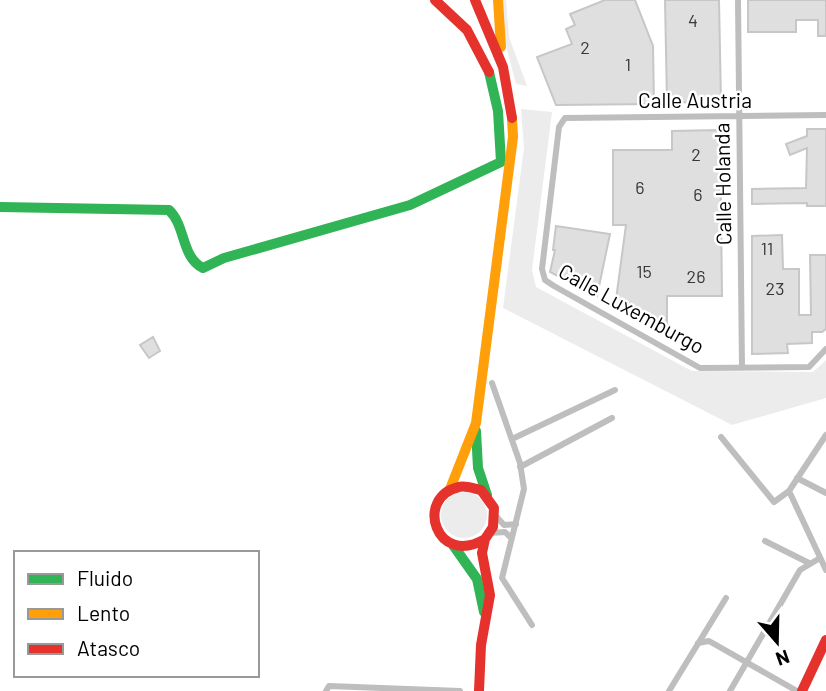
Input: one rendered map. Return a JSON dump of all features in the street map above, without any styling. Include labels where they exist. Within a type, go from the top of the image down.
[{"type":"main road","points":[[0,207],[169,210],[176,217],[194,261],[203,268],[224,258],[374,216],[432,195],[501,162],[492,88],[479,50],[467,30],[435,0]]},
{"type":"main road","points":[[475,0],[503,61]]},
{"type":"main road","points":[[480,691],[485,620],[490,595],[482,560],[495,514],[478,468],[476,423],[511,174],[513,115],[503,61],[498,0]]},
{"type":"main road","points":[[476,423],[450,489],[436,503],[433,517],[438,534],[452,545],[477,579],[485,620]]},
{"type":"main road","points":[[450,489],[471,486],[488,497]]},
{"type":"main road","points":[[452,545],[472,546],[487,536]]},
{"type":"main road","points":[[799,691],[826,640]]},
{"type":"street","name":"Calle Holanda","points":[[738,0],[742,368]]},
{"type":"street","name":"Calle Austria","points":[[565,118],[826,115]]},
{"type":"street","name":"Calle Luxemburgo","points":[[565,118],[559,127],[542,269],[545,280],[700,368],[742,368]]},
{"type":"street","points":[[742,368],[809,367],[826,349]]},
{"type":"street","points":[[492,383],[520,467],[524,497],[502,578],[532,625]]},
{"type":"street","points":[[512,439],[615,390]]},
{"type":"street","points":[[520,467],[612,418]]},
{"type":"street","points":[[721,437],[774,502],[789,491],[826,435]]},
{"type":"street","points":[[797,478],[826,492]]},
{"type":"street","points":[[789,491],[826,570]]},
{"type":"street","points":[[495,514],[503,525],[516,524]]},
{"type":"street","points":[[487,536],[505,531],[511,538]]},
{"type":"street","points":[[765,541],[809,563]]},
{"type":"street","points":[[730,691],[800,570],[820,558]]},
{"type":"street","points":[[669,691],[726,598]]},
{"type":"street","points":[[698,643],[709,641],[799,691]]},
{"type":"street","points":[[328,689],[460,691]]},
{"type":"shaded area","points":[[501,0],[506,0],[509,37],[527,86],[516,84],[504,38]]},
{"type":"shaded area","points":[[521,109],[552,112],[532,270],[536,287],[692,371],[813,372],[826,360],[826,398],[732,425],[503,308],[524,148]]},
{"type":"shaded area","points":[[464,492],[480,499],[487,515],[480,531],[464,538],[448,531],[441,515],[448,499]]},
{"type":"building","points":[[605,0],[635,0],[653,46],[654,104],[556,105],[537,57],[572,44],[566,29],[575,25],[570,14]]},
{"type":"building","points":[[665,0],[719,0],[721,103],[667,102]]},
{"type":"building","points":[[748,0],[826,0],[826,36],[818,36],[818,20],[796,20],[796,32],[748,32]]},
{"type":"building","points":[[807,129],[826,129],[826,206],[807,206],[807,203],[752,204],[752,189],[806,188],[807,148],[790,155],[786,144],[807,136]]},
{"type":"building","points":[[720,130],[722,296],[667,296],[667,334],[615,307],[626,225],[613,225],[613,150],[672,150],[672,131]]},
{"type":"building","points":[[556,226],[610,234],[597,296],[550,272],[555,250]]},
{"type":"building","points":[[782,235],[783,269],[799,269],[799,315],[811,315],[810,255],[826,255],[826,329],[812,332],[812,343],[787,344],[788,353],[752,354],[752,236]]},
{"type":"building","points":[[153,337],[160,351],[149,358],[140,345]]},
{"type":"traffic: fast","points":[[0,207],[169,210],[178,224],[191,257],[203,268],[224,258],[410,205],[501,162],[498,111],[489,72]]},
{"type":"traffic: fast","points":[[476,431],[478,468],[487,495]]},
{"type":"traffic: fast","points":[[453,545],[477,579],[484,612]]},
{"type":"traffic: slow","points":[[498,0],[501,47]]},
{"type":"traffic: slow","points":[[450,489],[476,423],[513,137],[512,118]]},
{"type":"traffic: jam","points":[[435,0],[467,30],[489,72]]},
{"type":"traffic: jam","points":[[475,0],[503,67],[512,118]]},
{"type":"traffic: jam","points":[[479,691],[481,645],[490,595],[482,553],[485,539],[493,527],[494,508],[481,490],[461,487],[445,493],[437,503],[435,515],[437,528],[443,538],[454,545],[468,546],[485,539]]},
{"type":"traffic: jam","points":[[802,691],[826,640]]}]
